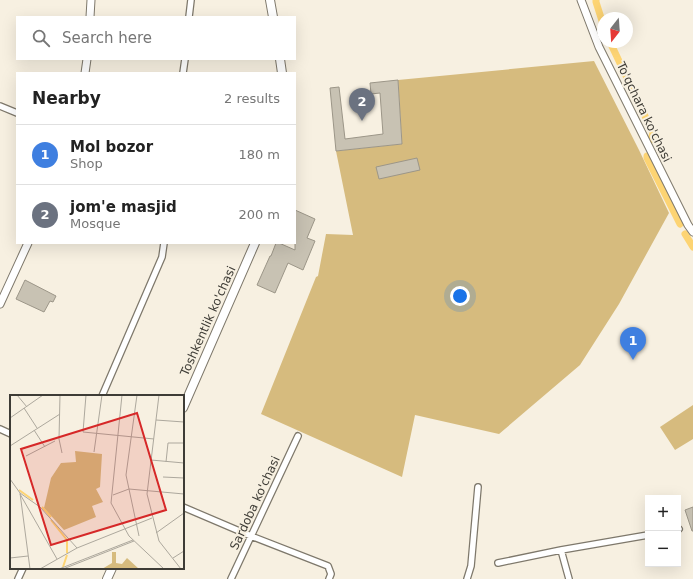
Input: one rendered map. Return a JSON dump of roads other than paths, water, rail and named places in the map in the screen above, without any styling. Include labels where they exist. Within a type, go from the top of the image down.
[{"type":"main road","points":[[270,0],[273,16]]},
{"type":"main road","points":[[280,60],[282,72]]},
{"type":"main road","name":"Toshkentlik ko'chasi","points":[[184,406],[255,244]]},
{"type":"main road","points":[[107,579],[112,569]]},
{"type":"street","points":[[90,0],[90,16]]},
{"type":"street","points":[[189,16],[191,0]]},
{"type":"street","name":"To'qchara ko'chasi","points":[[580,0],[599,46],[688,225],[693,232]]},
{"type":"street","points":[[86,60],[86,72]]},
{"type":"street","points":[[183,72],[185,60]]},
{"type":"street","points":[[0,106],[16,113]]},
{"type":"street","points":[[1,300],[28,244]]},
{"type":"street","points":[[102,395],[162,257],[164,244]]},
{"type":"street","points":[[0,429],[10,434]]},
{"type":"street","name":"Sardoba ko'chasi","points":[[231,579],[298,436]]},
{"type":"street","points":[[467,579],[471,566],[478,487]]},
{"type":"street","points":[[184,507],[251,536],[328,566],[331,574],[329,579]]},
{"type":"street","points":[[498,563],[560,550],[645,536]]},
{"type":"street","points":[[560,550],[569,579]]},
{"type":"street","points":[[18,579],[23,569]]},
{"type":"waterway","points":[[596,0],[599,12]]},
{"type":"waterway","points":[[613,48],[653,133],[651,140]]},
{"type":"waterway","points":[[647,156],[680,224]]},
{"type":"waterway","points":[[685,234],[693,247]]},
{"type":"place","name":"jom'e masjid","points":[[362,121]]},
{"type":"place","name":"Mol bozor","points":[[633,360]]}]
